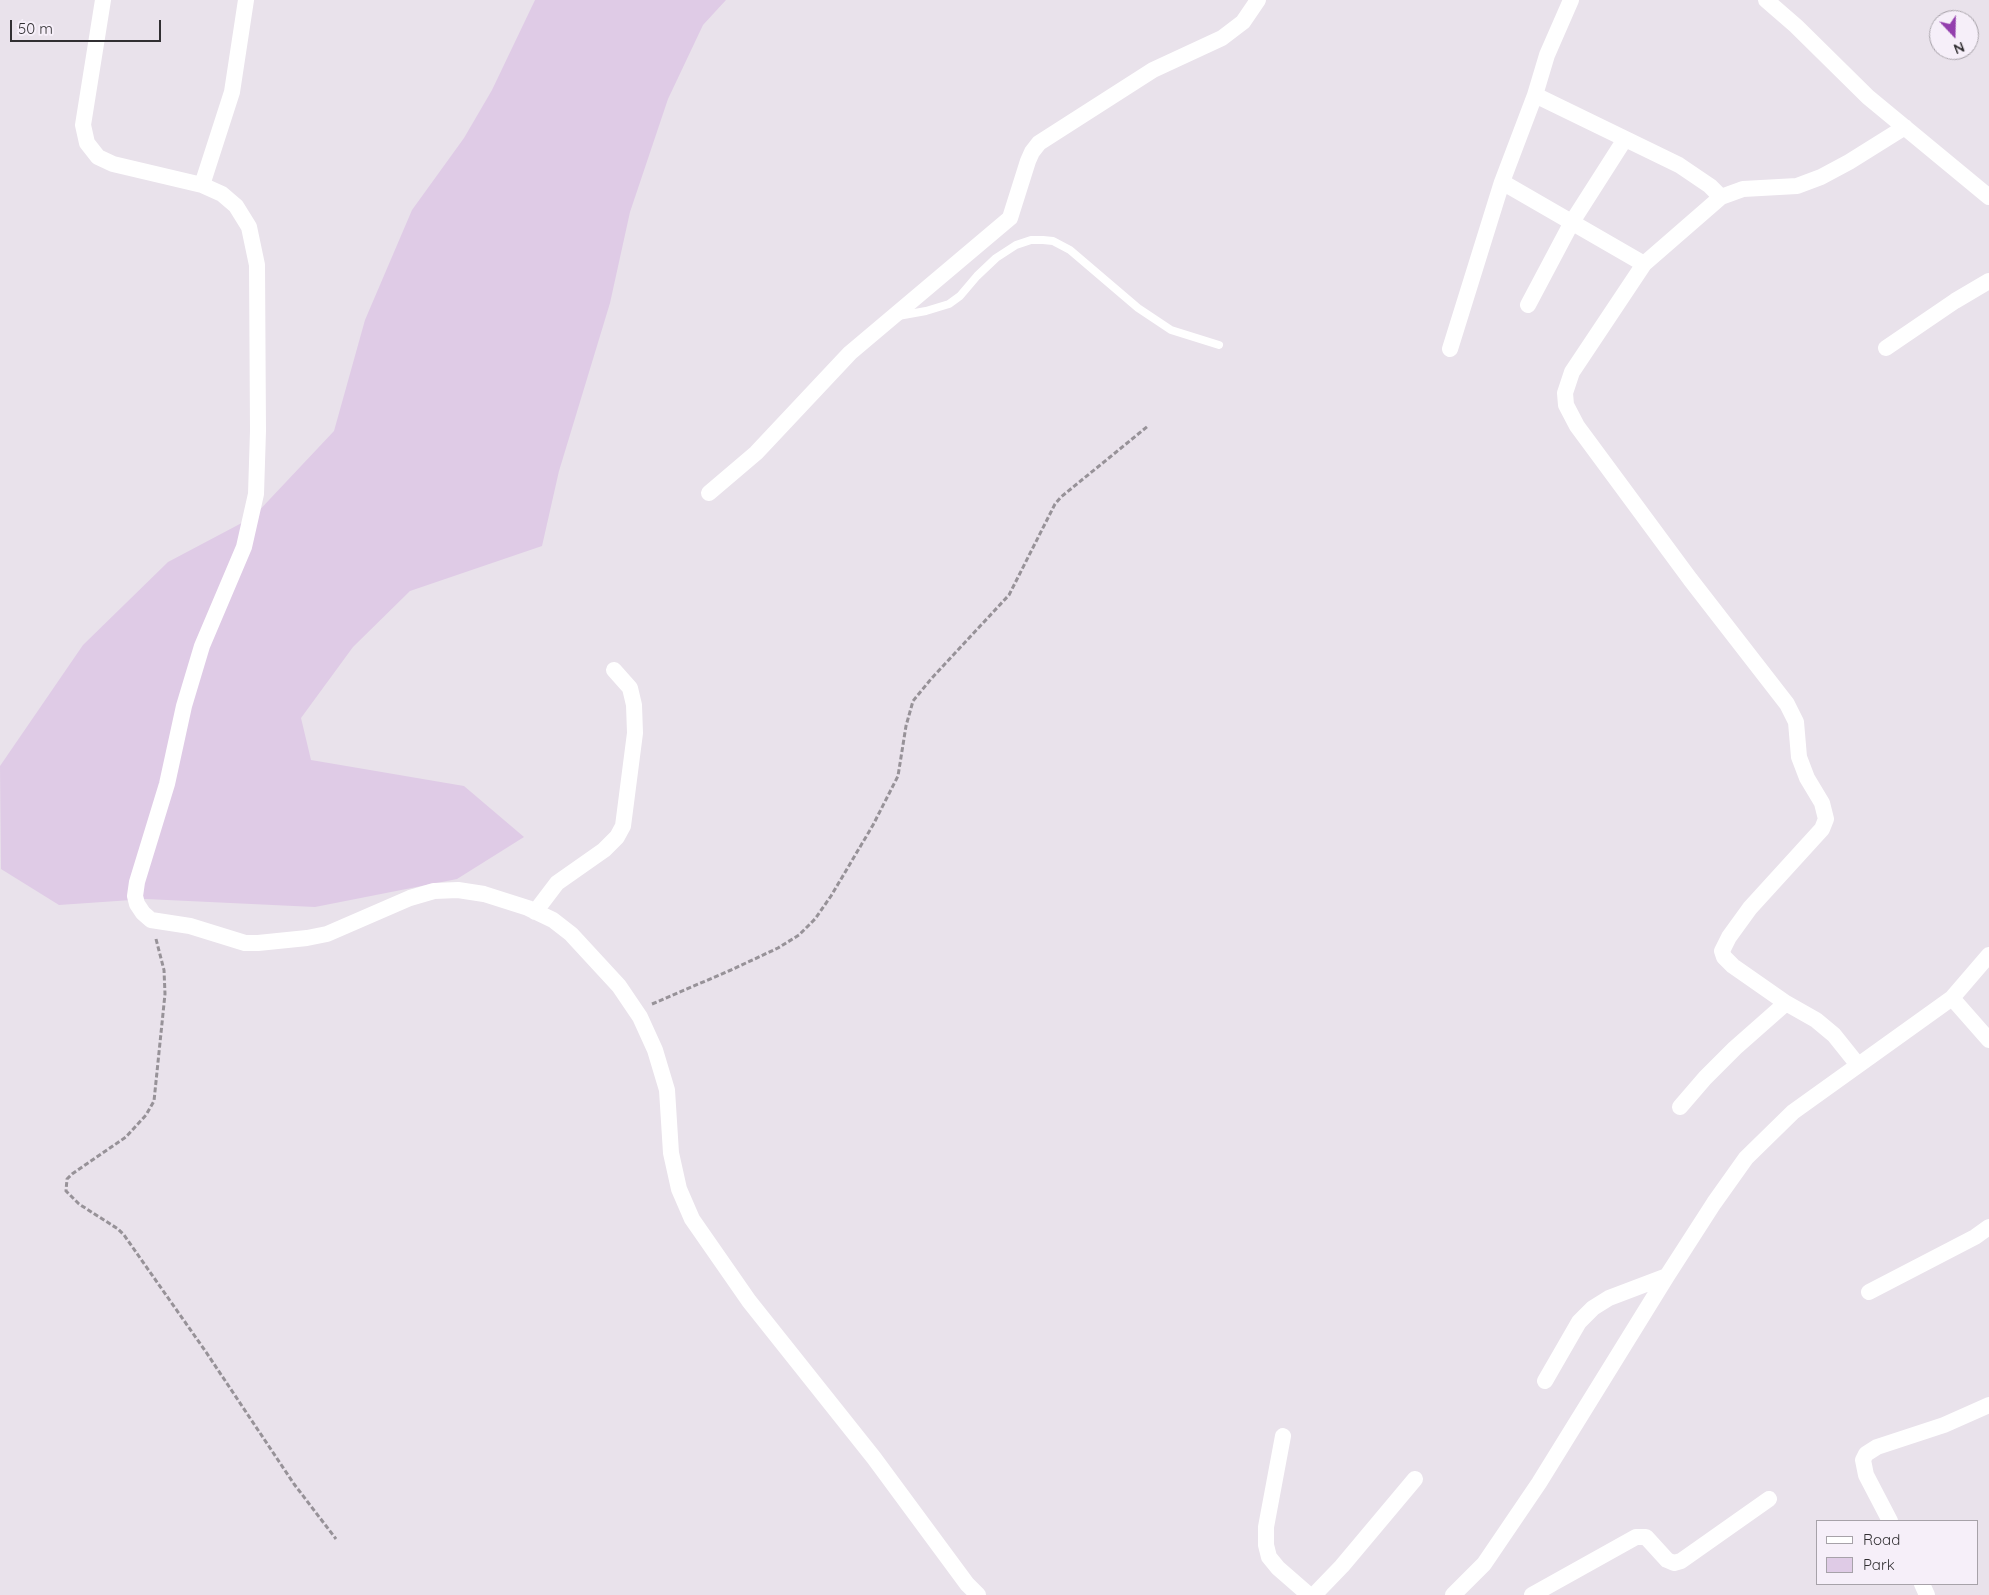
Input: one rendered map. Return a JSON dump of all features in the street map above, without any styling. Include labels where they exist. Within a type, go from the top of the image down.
[{"type":"street","points":[[103,0],[83,125],[87,143],[98,156],[112,164],[202,185],[222,194],[236,206],[249,227],[257,266],[258,431],[256,494],[244,547],[202,646],[184,706],[167,784],[137,882],[135,896],[137,904],[143,913],[155,921],[190,926],[245,943],[258,943],[327,934],[410,898],[434,891],[458,890],[484,894],[535,912],[553,920],[571,934],[619,986],[635,1010],[655,1050],[667,1090],[671,1153],[679,1189],[692,1219],[749,1300],[857,1436],[967,1584],[978,1595]]},
{"type":"street","points":[[202,185],[232,92],[246,0]]},
{"type":"street","points":[[709,493],[756,452],[850,353],[1010,218],[1028,161],[1039,143],[1152,70],[1222,38],[1244,22],[1258,0]]},
{"type":"street","points":[[1450,349],[1502,182],[1547,55],[1571,0]]},
{"type":"street","points":[[1766,0],[1796,26],[1868,96],[1988,195]]},
{"type":"street","points":[[1534,95],[1679,165],[1710,186],[1721,197]]},
{"type":"street","points":[[1858,1065],[1834,1035],[1816,1020],[1786,1003],[1733,966],[1722,951],[1729,936],[1750,908],[1822,829],[1826,819],[1822,803],[1807,778],[1799,757],[1796,722],[1786,704],[1690,579],[1577,426],[1566,405],[1565,392],[1572,372],[1644,264],[1721,197],[1743,189],[1797,186],[1821,177],[1905,127]]},
{"type":"street","points":[[1528,305],[1572,222],[1625,139]]},
{"type":"street","points":[[1502,182],[1644,264]]},
{"type":"street","points":[[1886,348],[1955,301],[1989,281]]},
{"type":"street","points":[[535,912],[557,883],[604,850],[617,836],[623,826],[635,733],[634,705],[630,688],[614,670]]},
{"type":"street","points":[[1453,1595],[1484,1564],[1539,1482],[1667,1276],[1714,1203],[1746,1158],[1793,1112],[1952,998],[1989,955]]},
{"type":"street","points":[[1952,998],[1989,1040]]},
{"type":"street","points":[[1680,1107],[1729,1054],[1786,1003]]},
{"type":"street","points":[[1869,1292],[1975,1237],[1989,1227]]},
{"type":"street","points":[[1545,1381],[1579,1322],[1593,1308],[1609,1298],[1667,1276]]},
{"type":"street","points":[[1889,1520],[1866,1475],[1863,1460],[1866,1454],[1877,1447],[1944,1425],[1989,1405]]},
{"type":"street","points":[[1283,1436],[1266,1527],[1266,1545],[1269,1557],[1278,1568],[1309,1595]]},
{"type":"street","points":[[1314,1595],[1342,1566],[1415,1479]]},
{"type":"street","points":[[1532,1595],[1636,1538],[1646,1537],[1666,1560],[1674,1563],[1681,1561],[1769,1499]]},
{"type":"lane","points":[[894,317],[926,311],[949,304],[960,296],[996,258],[1016,245],[1030,240],[1042,240],[1053,241],[1070,250],[1138,308],[1171,330],[1219,345]]},
{"type":"path","points":[[635,1010],[724,974],[778,948],[799,935],[815,919],[831,896],[873,825],[898,776],[906,726],[913,701],[1009,595],[1055,504],[1061,497],[1148,426]]},
{"type":"path","points":[[155,921],[157,942],[164,970],[165,994],[154,1101],[146,1115],[126,1137],[67,1179],[66,1191],[79,1204],[118,1228],[124,1235],[206,1352],[294,1484],[336,1539]]},
{"type":"green space","points":[[535,0],[726,0],[703,25],[668,99],[630,212],[610,303],[559,471],[542,546],[410,591],[353,647],[301,718],[311,760],[464,786],[524,837],[457,879],[315,907],[146,899],[59,905],[1,869],[0,766],[83,645],[168,562],[253,517],[334,431],[365,320],[412,210],[464,138],[492,90]]}]
